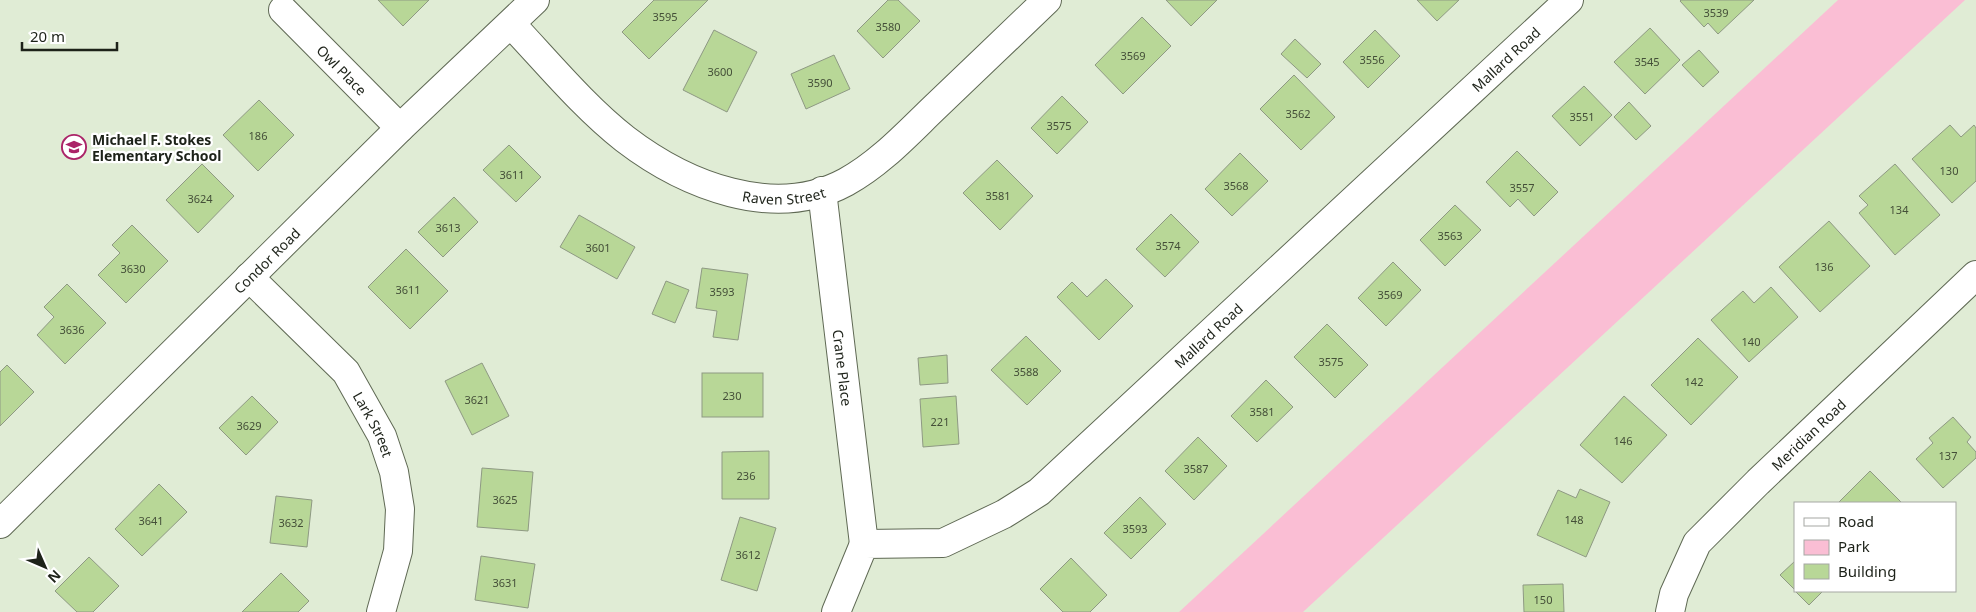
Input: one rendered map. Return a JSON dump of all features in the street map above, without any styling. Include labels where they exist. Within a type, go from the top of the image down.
[{"type":"street","name":"Condor Road","points":[[0,524],[400,128],[535,0]]},
{"type":"street","name":"Raven Street","points":[[511,24],[597,114],[626,139],[666,166],[695,182],[732,193],[766,199],[798,197],[822,191],[845,183],[868,168],[1047,0]]},
{"type":"street","name":"Mallard Road","points":[[864,544],[942,543],[1004,514],[1039,492],[1569,0]]},
{"type":"street","name":"Owl Place","points":[[283,10],[400,128]]},
{"type":"street","name":"Crane Place","points":[[822,191],[864,544]]},
{"type":"street","name":"Meridian Road","points":[[1670,612],[1674,594],[1697,543],[1758,482],[1976,275]]},
{"type":"street","name":"Lark Street","points":[[249,277],[346,372],[382,436],[394,472],[400,509],[398,552],[381,612]]},
{"type":"street","points":[[836,612],[864,544]]},
{"type":"green space","points":[[1838,0],[1965,0],[1303,612],[1179,612]]},
{"type":"building","points":[[378,0],[429,0],[403,26]]},
{"type":"building","points":[[654,0],[708,0],[649,59],[622,32]]},
{"type":"building","points":[[888,0],[898,0],[920,21],[883,58],[857,31]]},
{"type":"building","points":[[1166,0],[1217,0],[1191,26]]},
{"type":"building","points":[[1417,0],[1459,0],[1437,21]]},
{"type":"building","points":[[1681,0],[1754,0],[1718,34],[1708,23],[1704,27]]},
{"type":"building","points":[[1142,17],[1171,46],[1123,94],[1095,65]]},
{"type":"building","points":[[1650,28],[1680,60],[1645,94],[1614,62]]},
{"type":"building","points":[[714,30],[757,52],[727,112],[683,90]]},
{"type":"building","points":[[1375,30],[1400,56],[1368,88],[1343,62]]},
{"type":"building","points":[[1295,39],[1321,64],[1307,78],[1281,54]]},
{"type":"building","points":[[1699,50],[1719,72],[1703,87],[1682,65]]},
{"type":"building","points":[[834,55],[850,89],[806,109],[791,74]]},
{"type":"building","points":[[1294,75],[1335,117],[1301,150],[1260,109]]},
{"type":"building","points":[[1584,86],[1612,115],[1580,146],[1552,116]]},
{"type":"building","points":[[1062,96],[1088,122],[1057,154],[1031,128]]},
{"type":"building","points":[[259,100],[294,135],[258,171],[223,135]]},
{"type":"building","points":[[1629,102],[1651,126],[1636,140],[1614,117]]},
{"type":"building","points":[[1950,125],[1961,137],[1974,125],[1976,128],[1976,181],[1952,203],[1912,159]]},
{"type":"building","points":[[509,145],[541,177],[516,202],[483,170]]},
{"type":"building","points":[[1517,151],[1558,192],[1534,216],[1518,199],[1510,207],[1486,182]]},
{"type":"building","points":[[1240,153],[1268,181],[1232,216],[1205,189]]},
{"type":"building","points":[[997,160],[1033,196],[1000,230],[963,193]]},
{"type":"building","points":[[202,164],[234,196],[198,233],[166,200]]},
{"type":"building","points":[[1895,164],[1940,215],[1895,255],[1859,213],[1868,205],[1859,196]]},
{"type":"building","points":[[454,197],[478,222],[443,257],[418,232]]},
{"type":"building","points":[[1455,205],[1481,230],[1445,266],[1420,240]]},
{"type":"building","points":[[1171,214],[1199,242],[1165,277],[1136,249]]},
{"type":"building","points":[[579,215],[635,247],[617,279],[560,247]]},
{"type":"building","points":[[1829,221],[1870,266],[1820,312],[1779,267]]},
{"type":"building","points":[[132,225],[168,261],[126,303],[98,275],[120,253],[112,245]]},
{"type":"building","points":[[406,249],[448,291],[410,329],[368,287]]},
{"type":"building","points":[[1393,262],[1421,290],[1386,326],[1358,298]]},
{"type":"building","points":[[702,268],[748,274],[738,340],[713,337],[717,311],[696,308]]},
{"type":"building","points":[[1106,279],[1133,306],[1099,340],[1057,297],[1072,282],[1087,297]]},
{"type":"building","points":[[666,281],[689,290],[675,323],[652,314]]},
{"type":"building","points":[[67,284],[106,323],[65,364],[37,335],[54,317],[44,307]]},
{"type":"building","points":[[1771,287],[1798,317],[1749,362],[1711,320],[1743,291],[1754,303]]},
{"type":"building","points":[[1327,324],[1368,365],[1335,398],[1294,357]]},
{"type":"building","points":[[1026,336],[1061,371],[1027,405],[991,370]]},
{"type":"building","points":[[1698,338],[1738,377],[1691,425],[1651,385]]},
{"type":"building","points":[[947,355],[948,383],[920,385],[918,358]]},
{"type":"building","points":[[482,363],[509,416],[472,435],[445,381]]},
{"type":"building","points":[[7,365],[34,392],[0,426],[0,372]]},
{"type":"building","points":[[702,373],[763,373],[763,417],[702,417]]},
{"type":"building","points":[[1266,380],[1293,407],[1257,442],[1231,416]]},
{"type":"building","points":[[252,396],[278,422],[246,455],[219,428]]},
{"type":"building","points":[[956,396],[959,444],[923,447],[920,399]]},
{"type":"building","points":[[1624,396],[1667,435],[1622,483],[1580,445]]},
{"type":"building","points":[[1953,417],[1971,437],[1967,442],[1976,452],[1976,458],[1943,488],[1916,459],[1933,443],[1929,438]]},
{"type":"building","points":[[1198,437],[1227,466],[1194,500],[1165,471]]},
{"type":"building","points":[[769,451],[769,499],[722,499],[722,452]]},
{"type":"building","points":[[482,468],[533,472],[528,531],[477,527]]},
{"type":"building","points":[[1870,471],[1901,502],[1839,502]]},
{"type":"building","points":[[159,484],[187,512],[142,556],[115,529]]},
{"type":"building","points":[[1580,489],[1610,502],[1586,557],[1537,535],[1558,490],[1576,498]]},
{"type":"building","points":[[276,496],[312,500],[307,547],[270,543]]},
{"type":"building","points":[[1140,497],[1166,524],[1131,559],[1104,533]]},
{"type":"building","points":[[740,517],[776,528],[757,591],[721,580]]},
{"type":"building","points":[[481,556],[535,564],[528,608],[475,600]]},
{"type":"building","points":[[89,557],[119,586],[93,612],[77,612],[55,591]]},
{"type":"building","points":[[1071,558],[1107,595],[1090,612],[1063,612],[1040,589]]},
{"type":"building","points":[[1794,562],[1794,589],[1780,575]]},
{"type":"building","points":[[281,573],[309,601],[298,612],[242,612]]},
{"type":"building","points":[[1563,584],[1564,612],[1524,612],[1523,585]]},
{"type":"building","points":[[1796,592],[1822,592],[1809,605]]},
{"type":"place","name":"Michael F. Stokes Elementary School","points":[[74,147]]}]
